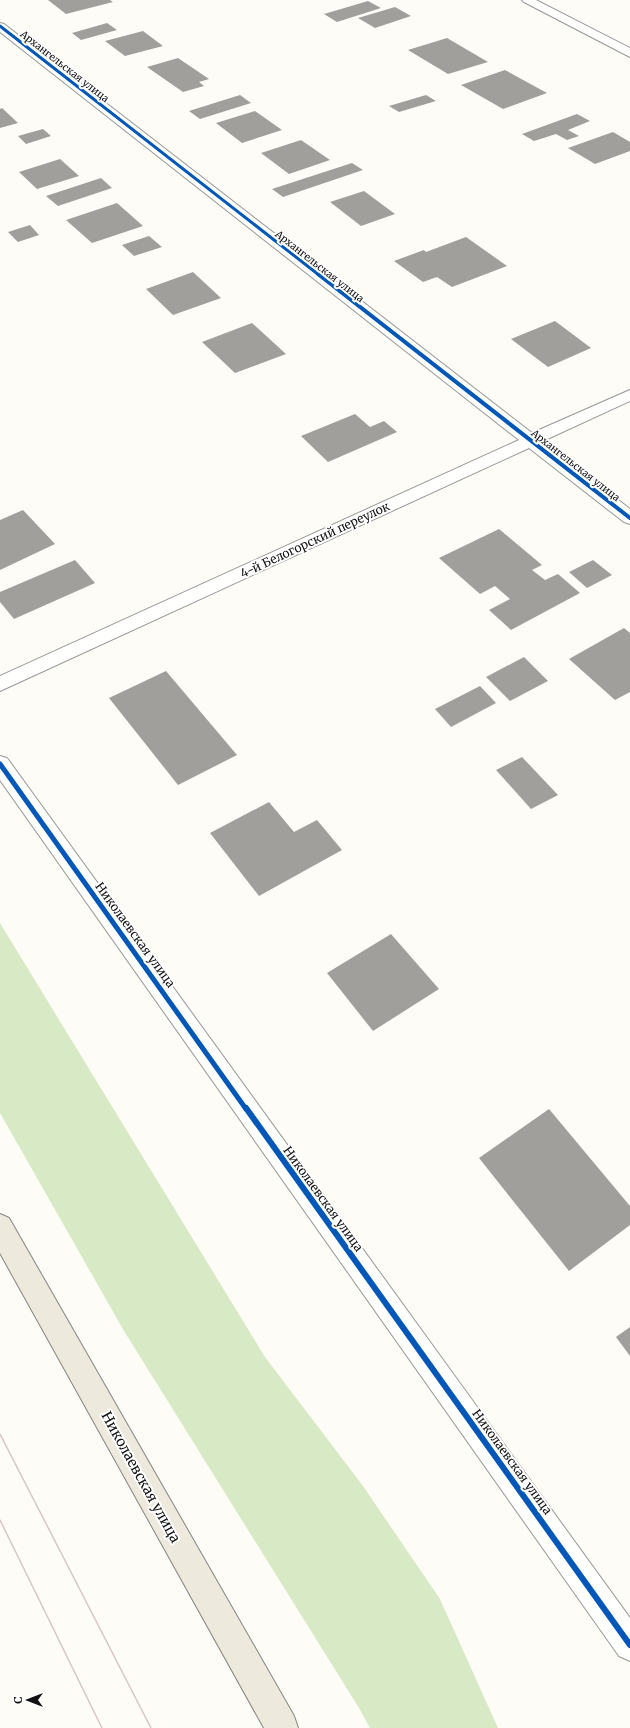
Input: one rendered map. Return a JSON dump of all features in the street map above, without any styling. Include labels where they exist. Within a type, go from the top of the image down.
[{"type":"main road","name":"Николаевская улица","points":[[0,1227],[282,1728]]},
{"type":"street","points":[[528,0],[630,54]]},
{"type":"street","name":"Архангельская улица","points":[[0,26],[630,518]]},
{"type":"street","name":"4-й Белогорский переулок","points":[[0,684],[630,395]]},
{"type":"street","name":"Николаевская улица","points":[[0,764],[630,1644]]},
{"type":"green space","points":[[0,923],[265,1357],[363,1486],[440,1599],[498,1728],[370,1728],[124,1331],[0,1113]]},
{"type":"building","points":[[48,0],[110,0],[113,2],[66,14]]},
{"type":"building","points":[[368,1],[381,8],[337,22],[324,14]]},
{"type":"building","points":[[395,7],[411,16],[375,28],[358,18]]},
{"type":"building","points":[[107,23],[117,30],[81,40],[72,33]]},
{"type":"building","points":[[143,31],[163,46],[125,56],[105,41]]},
{"type":"building","points":[[447,38],[488,62],[448,74],[408,50]]},
{"type":"building","points":[[178,58],[209,79],[199,82],[204,86],[183,92],[147,67]]},
{"type":"building","points":[[505,70],[547,93],[503,109],[461,85]]},
{"type":"building","points":[[240,95],[251,103],[200,119],[189,111]]},
{"type":"building","points":[[426,95],[436,101],[399,112],[389,106]]},
{"type":"building","points":[[2,108],[18,123],[0,128],[0,109]]},
{"type":"building","points":[[255,111],[282,130],[242,143],[216,123]]},
{"type":"building","points":[[577,114],[590,121],[568,130],[579,136],[567,140],[556,134],[534,141],[522,134]]},
{"type":"building","points":[[43,129],[51,136],[26,144],[18,136]]},
{"type":"building","points":[[613,132],[630,142],[630,151],[595,164],[568,148]]},
{"type":"building","points":[[301,140],[330,160],[289,174],[261,153]]},
{"type":"building","points":[[60,159],[79,176],[37,189],[19,172]]},
{"type":"building","points":[[352,163],[363,170],[283,197],[272,189]]},
{"type":"building","points":[[101,178],[112,188],[58,206],[46,196]]},
{"type":"building","points":[[364,191],[395,214],[361,226],[330,202]]},
{"type":"building","points":[[117,203],[143,226],[92,243],[66,220]]},
{"type":"building","points":[[30,225],[39,235],[18,242],[8,232]]},
{"type":"building","points":[[149,236],[162,247],[134,256],[122,245]]},
{"type":"building","points":[[466,237],[507,266],[452,287],[437,277],[423,282],[394,261],[424,250],[426,252]]},
{"type":"building","points":[[193,272],[221,298],[173,315],[146,289]]},
{"type":"building","points":[[555,321],[591,348],[548,367],[511,339]]},
{"type":"building","points":[[252,323],[286,354],[235,373],[202,342]]},
{"type":"building","points":[[355,414],[370,427],[384,421],[397,432],[328,462],[301,436]]},
{"type":"building","points":[[23,510],[55,544],[0,570],[0,520]]},
{"type":"building","points":[[499,529],[542,565],[532,570],[545,580],[558,574],[580,593],[511,630],[489,610],[510,599],[495,586],[480,594],[439,558]]},
{"type":"building","points":[[75,560],[95,583],[14,619],[0,602],[0,592]]},
{"type":"building","points":[[593,560],[612,575],[587,588],[569,572]]},
{"type":"building","points":[[624,628],[630,633],[630,692],[615,700],[569,659]]},
{"type":"building","points":[[524,657],[548,681],[510,701],[486,677]]},
{"type":"building","points":[[166,671],[237,755],[178,785],[109,698]]},
{"type":"building","points":[[480,686],[496,703],[451,727],[435,709]]},
{"type":"building","points":[[522,757],[558,795],[531,809],[496,770]]},
{"type":"building","points":[[269,802],[294,832],[317,820],[342,850],[259,896],[210,833]]},
{"type":"building","points":[[391,934],[439,989],[373,1031],[327,973]]},
{"type":"building","points":[[549,1109],[630,1206],[630,1225],[569,1271],[479,1158]]},
{"type":"building","points":[[630,1327],[630,1356],[616,1337]]},
{"type":"tram line","points":[[0,1434],[151,1728]]},
{"type":"tram line","points":[[0,1520],[102,1728]]},
{"type":"cycle path","points":[[0,26],[630,518]]},
{"type":"cycle path","points":[[0,764],[630,1645]]}]
